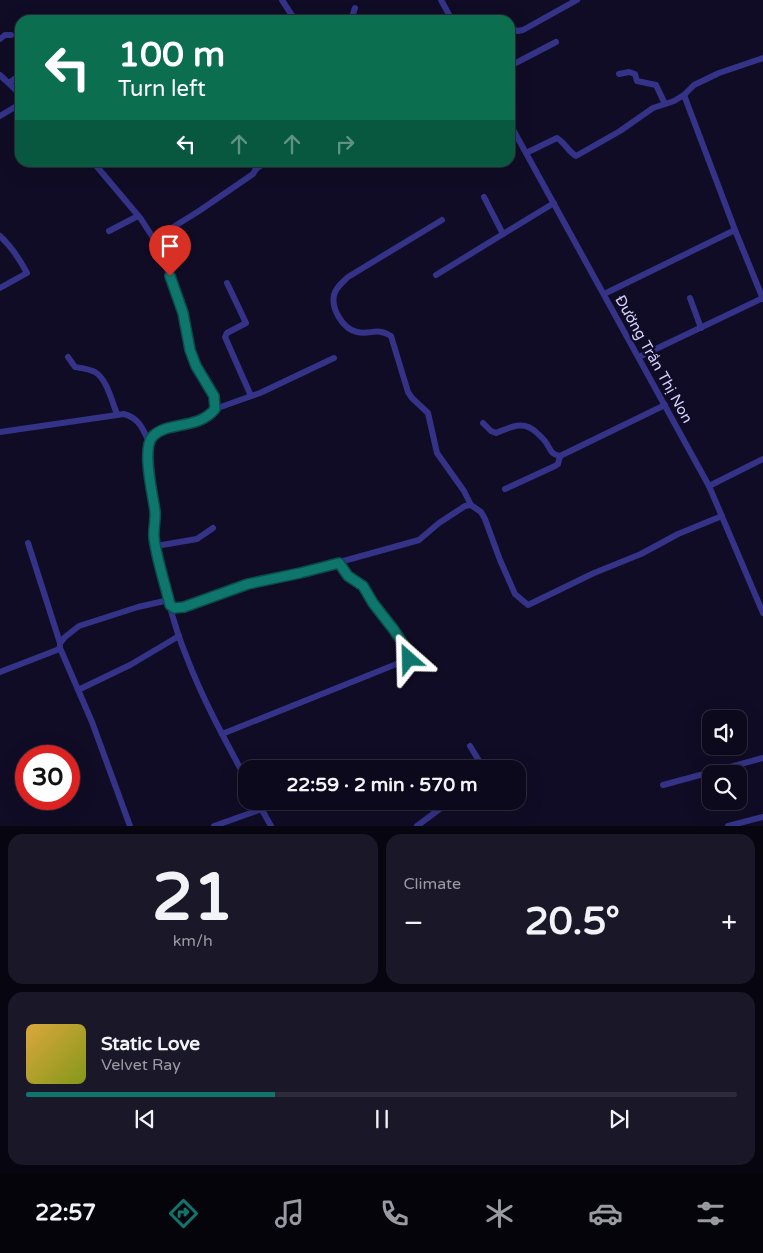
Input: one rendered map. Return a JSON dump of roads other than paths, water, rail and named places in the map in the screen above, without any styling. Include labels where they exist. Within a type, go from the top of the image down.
[{"type":"street","points":[[282,0],[291,15]]},
{"type":"street","points":[[441,0],[449,15]]},
{"type":"street","points":[[515,30],[523,30],[577,0]]},
{"type":"street","points":[[352,15],[354,8]]},
{"type":"street","points":[[515,63],[556,42]]},
{"type":"street","points":[[526,153],[557,138],[563,141],[570,153],[576,156],[620,131],[653,108],[674,101],[684,95],[694,85],[719,73],[763,58]]},
{"type":"street","points":[[619,74],[629,72],[635,74],[637,81],[656,85],[665,104]]},
{"type":"street","points":[[0,75],[15,89]]},
{"type":"street","points":[[9,84],[15,80]]},
{"type":"street","points":[[639,357],[763,299],[684,95]]},
{"type":"street","points":[[0,116],[15,107]]},
{"type":"street","name":"Đường Trần Thị Non","points":[[515,133],[709,486],[763,613]]},
{"type":"street","points":[[97,167],[138,216],[159,246],[183,313],[190,350],[196,366],[214,396],[215,409]]},
{"type":"street","points":[[154,239],[253,174],[259,167]]},
{"type":"street","points":[[484,197],[503,234]]},
{"type":"street","points":[[436,275],[554,203]]},
{"type":"street","points":[[109,231],[138,216]]},
{"type":"street","points":[[442,220],[348,277],[338,286],[334,294],[334,302],[340,319],[349,329],[358,332],[380,331],[391,336],[408,392],[428,413],[431,420],[431,432],[437,453],[464,491],[471,505],[481,512],[486,519],[500,560],[515,594],[528,605],[594,573],[640,554],[678,534],[722,516]]},
{"type":"street","points":[[604,294],[735,230]]},
{"type":"street","points":[[0,236],[9,244],[27,273],[0,288]]},
{"type":"street","points":[[227,283],[246,323],[227,333],[225,337],[251,396]]},
{"type":"street","points":[[690,298],[701,328]]},
{"type":"street","points":[[68,357],[75,367],[95,372],[99,376],[117,414]]},
{"type":"street","points":[[238,764],[202,693],[179,636],[169,603],[154,536],[155,511],[148,455],[149,442],[160,431],[208,417],[215,409],[251,396],[334,358]]},
{"type":"street","points":[[483,423],[496,433],[512,426],[524,424],[543,438],[550,452],[560,456],[666,405]]},
{"type":"street","points":[[0,432],[117,414],[132,416],[139,421],[149,442]]},
{"type":"street","points":[[505,489],[555,466],[558,464],[560,456]]},
{"type":"street","points":[[709,486],[763,459]]},
{"type":"street","points":[[169,603],[174,608],[184,607],[248,584],[339,563],[419,540],[465,506],[471,505]]},
{"type":"street","points":[[156,546],[197,539],[212,528]]},
{"type":"street","points":[[28,543],[60,645],[92,722],[130,826]]},
{"type":"street","points":[[222,734],[409,659],[409,653],[363,586],[348,576],[339,563]]},
{"type":"street","points":[[0,672],[60,645],[70,631],[79,626],[138,606],[169,603]]},
{"type":"street","points":[[78,690],[130,665],[179,636]]},
{"type":"street","points":[[470,746],[479,760]]},
{"type":"street","points":[[663,785],[763,758]]},
{"type":"street","points":[[214,826],[256,810]]},
{"type":"street","points":[[262,810],[271,826]]},
{"type":"street","points":[[418,826],[439,810]]},
{"type":"street","points":[[728,826],[763,816]]}]
